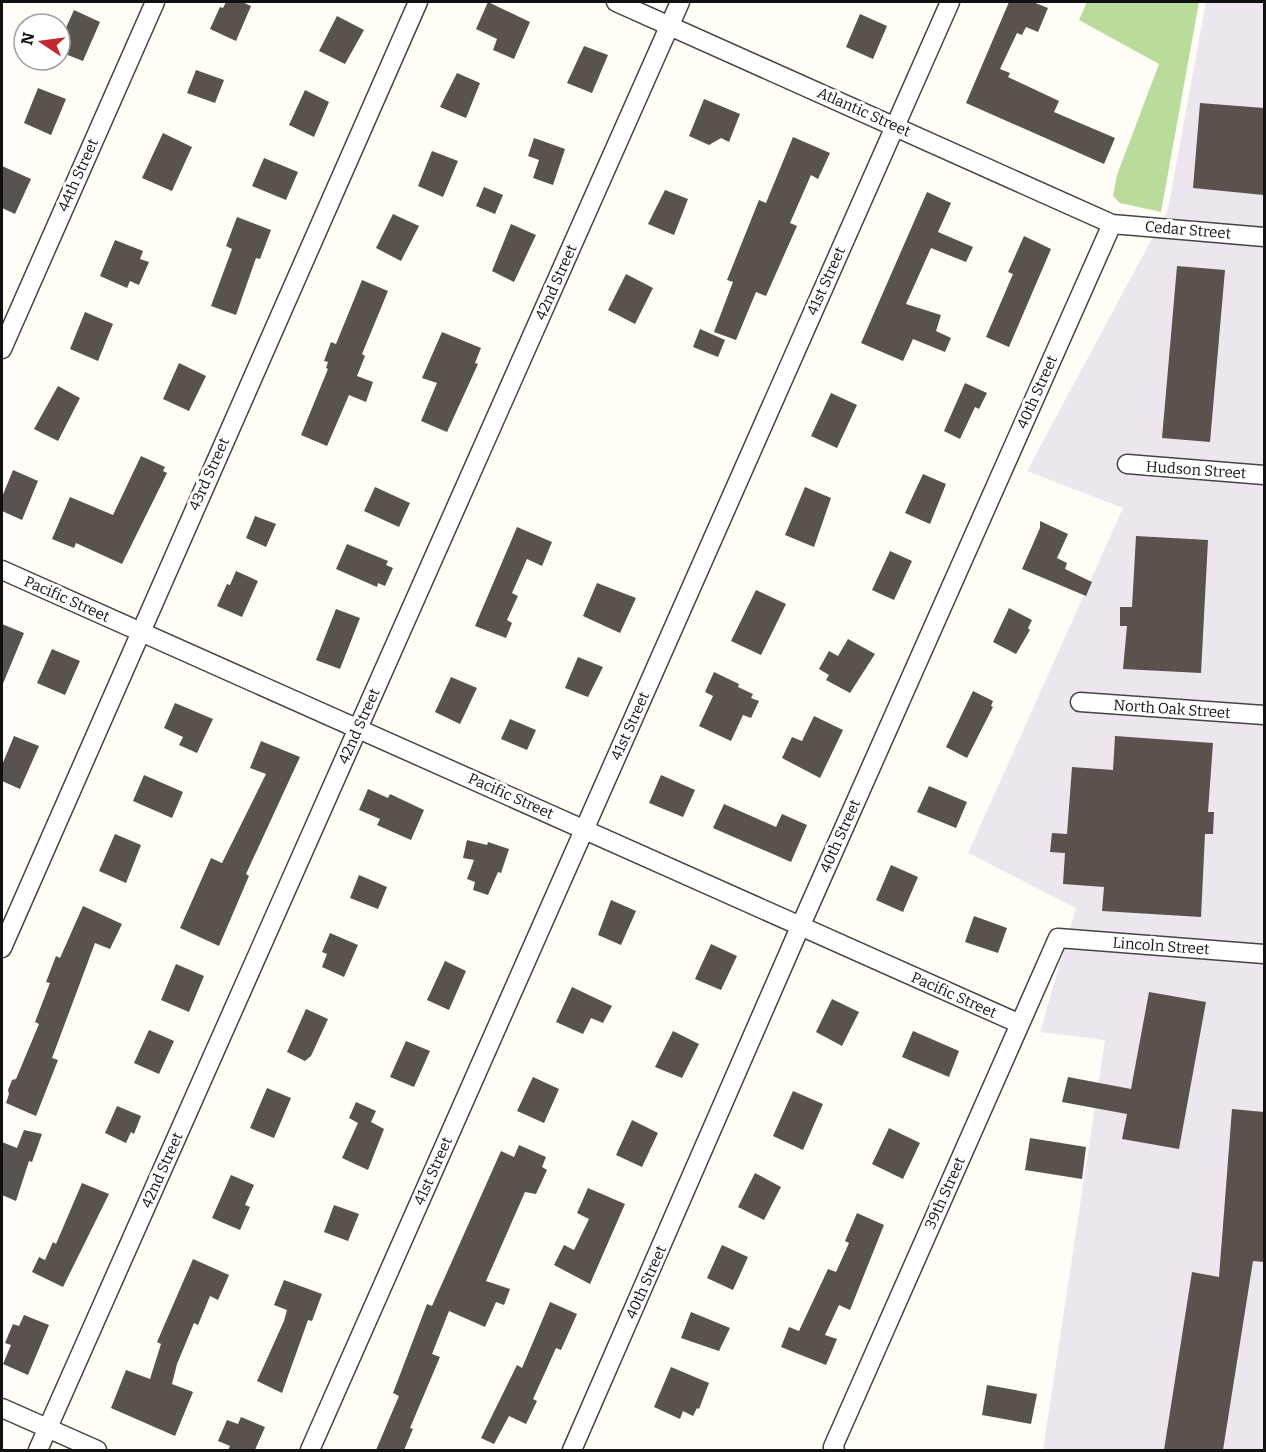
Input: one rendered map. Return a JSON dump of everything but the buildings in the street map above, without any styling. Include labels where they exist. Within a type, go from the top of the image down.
[{"type":"street","name":"44th Street","points":[[2,349],[155,2]]},
{"type":"street","name":"43rd Street","points":[[2,948],[418,2]]},
{"type":"street","name":"Atlantic Street","points":[[616,2],[1112,224]]},
{"type":"street","name":"42nd Street","points":[[38,1450],[680,2]]},
{"type":"street","name":"41st Street","points":[[310,1450],[950,2]]},
{"type":"street","name":"Cedar Street","points":[[1112,224],[1264,237]]},
{"type":"street","name":"40th Street","points":[[572,1450],[800,927],[1112,224]]},
{"type":"street","name":"Hudson Street","points":[[1127,464],[1264,475]]},
{"type":"street","name":"Pacific Street","points":[[2,570],[1020,1024]]},
{"type":"street","name":"North Oak Street","points":[[1080,702],[1264,715]]},
{"type":"street","name":"39th Street","points":[[834,1449],[1058,938]]},
{"type":"street","name":"Lincoln Street","points":[[1058,938],[1264,954]]},
{"type":"street","points":[[2,1408],[97,1450]]},
{"type":"shaded area","points":[[1206,2],[1264,2],[1264,1450],[1043,1450],[1105,1040],[1040,1032],[1076,908],[968,853],[1123,508],[1027,471],[1168,209]]},
{"type":"green space","points":[[1087,2],[1199,2],[1161,212],[1120,203],[1113,196],[1117,175],[1159,64],[1079,20]]}]
